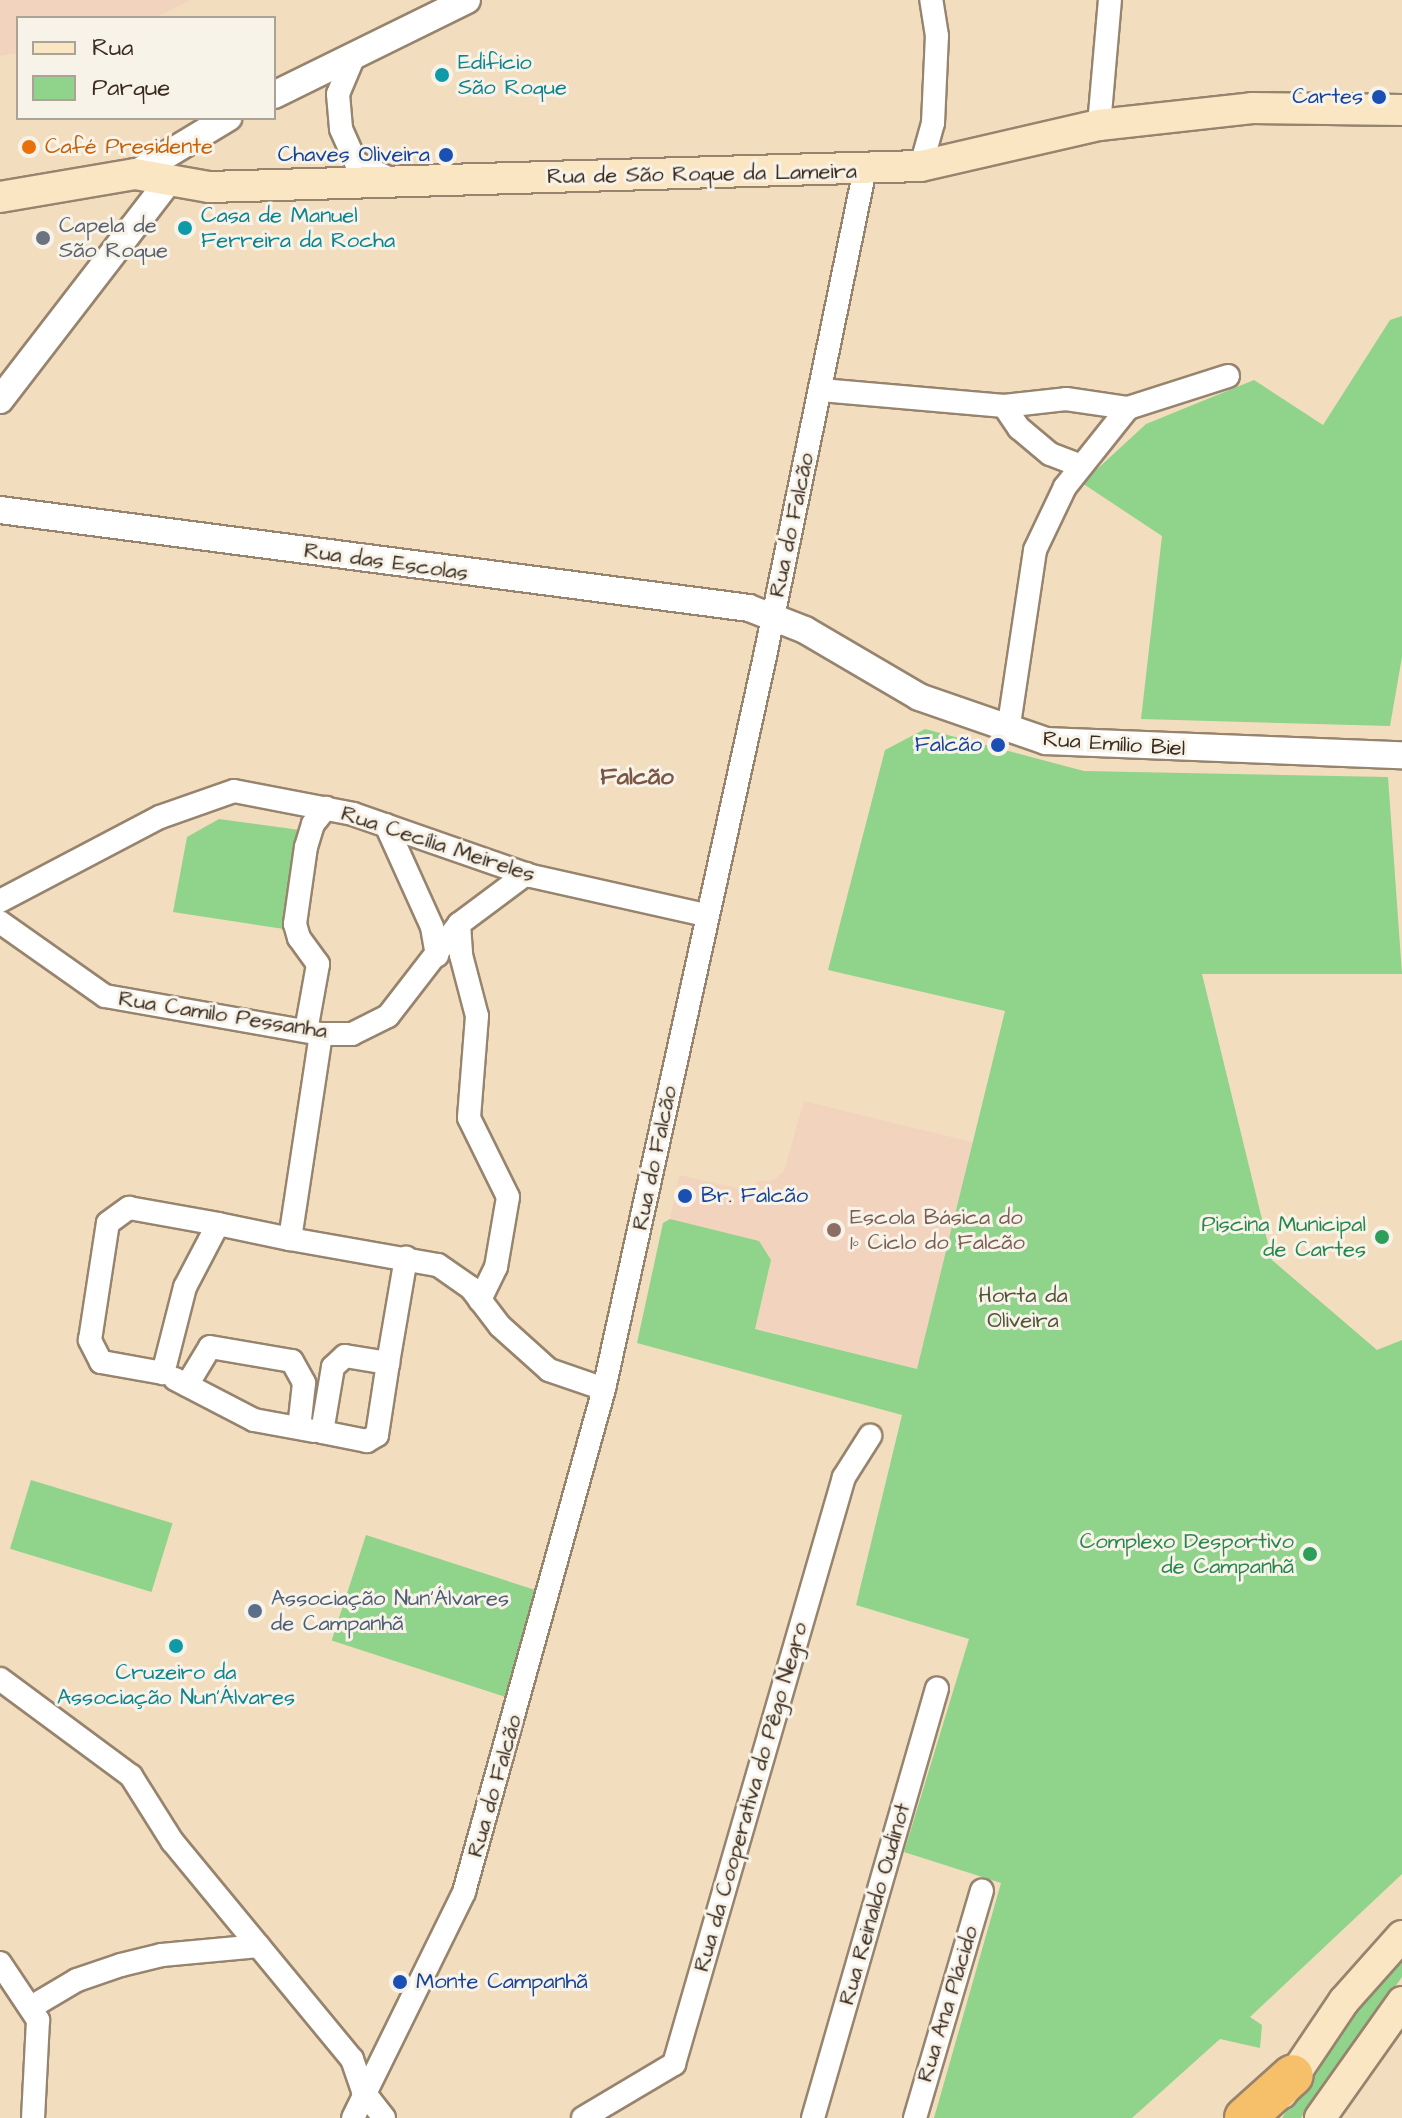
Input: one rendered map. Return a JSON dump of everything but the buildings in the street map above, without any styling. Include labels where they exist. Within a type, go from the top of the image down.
[{"type":"highway","points":[[1245,2118],[1293,2075]]},
{"type":"main road","name":"Rua de São Roque da Lameira","points":[[0,197],[135,174],[167,183],[209,187],[865,170],[921,166],[1099,125],[1252,108],[1402,110]]},
{"type":"main road","points":[[1266,2118],[1344,2001],[1402,1936]]},
{"type":"main road","points":[[1320,2118],[1402,2002]]},
{"type":"street","points":[[276,94],[467,0]]},
{"type":"street","points":[[921,166],[933,123],[937,36],[931,0]]},
{"type":"street","points":[[1099,125],[1110,0]]},
{"type":"street","points":[[354,56],[338,94],[341,129],[356,163],[395,181]]},
{"type":"street","points":[[135,174],[225,120]]},
{"type":"street","name":"Rua do Falcão","points":[[353,2118],[363,2091],[464,1892],[604,1389],[821,390],[865,170]]},
{"type":"street","points":[[0,400],[167,183]]},
{"type":"street","points":[[821,390],[1004,406],[1066,399],[1128,408],[1228,376]]},
{"type":"street","points":[[1004,406],[1019,428],[1050,454],[1081,466]]},
{"type":"street","points":[[1008,731],[1035,550],[1081,466],[1128,408]]},
{"type":"street","name":"Rua das Escolas","points":[[0,510],[772,615]]},
{"type":"street","name":"Rua Emílio Biel","points":[[772,615],[919,697],[1008,731],[1084,746],[1246,753],[1402,755]]},
{"type":"street","name":"Rua Cecília Meireles","points":[[0,901],[203,799],[234,791],[326,808],[386,825],[526,874],[706,915]]},
{"type":"street","points":[[290,1239],[314,1033],[318,964],[299,938],[295,924],[306,847],[313,824],[326,808]]},
{"type":"street","points":[[386,825],[427,915],[437,956]]},
{"type":"street","name":"Rua Camilo Pessanha","points":[[0,922],[105,996],[314,1033],[352,1034],[374,1026],[399,1005],[459,924],[526,874]]},
{"type":"street","points":[[459,924],[461,955],[477,1016],[469,1118],[508,1197],[496,1267],[480,1300]]},
{"type":"street","points":[[406,1258],[373,1439],[254,1420],[163,1373],[101,1362],[92,1352],[108,1223],[129,1208],[290,1239],[406,1258],[438,1265],[480,1300],[500,1326],[549,1370],[604,1389]]},
{"type":"street","points":[[163,1373],[185,1287],[218,1224]]},
{"type":"street","points":[[187,1385],[210,1347],[292,1361],[304,1383],[299,1428]]},
{"type":"street","points":[[322,1432],[336,1360],[345,1356],[388,1363]]},
{"type":"street","name":"Rua da Cooperativa do Pêgo Negro","points":[[583,2118],[674,2064],[844,1477],[870,1436]]},
{"type":"street","points":[[0,1679],[131,1776],[172,1841],[352,2059],[363,2091],[384,2118]]},
{"type":"street","name":"Rua Reinaldo Oudinot","points":[[813,2118],[937,1689]]},
{"type":"street","name":"Rua Ana Plácido","points":[[915,2118],[982,1891]]},
{"type":"street","points":[[33,2006],[77,1980],[121,1965],[162,1955],[259,1946]]},
{"type":"street","points":[[0,1963],[33,2006],[40,2034],[33,2118]]},
{"type":"shaded area","points":[[0,0],[191,0],[159,16],[16,16],[16,53],[0,56]]},
{"type":"shaded area","name":"Escola Básica do 1º Ciclo do Falcão","points":[[804,1101],[976,1143],[917,1369],[755,1328],[771,1260],[670,1219],[679,1175],[754,1192],[757,1181],[774,1180],[784,1171]]},
{"type":"green space","points":[[1402,316],[1402,657],[1390,726],[1141,719],[1162,536],[1082,483],[1146,424],[1254,380],[1323,425],[1390,320]]},
{"type":"green space","name":"Horta da Oliveira","points":[[925,729],[1084,771],[1388,777],[1402,974],[1202,974],[1272,1260],[1377,1350],[1402,1340],[1402,1874],[1250,2017],[1262,2025],[1260,2048],[1220,2039],[1132,2118],[934,2118],[1001,1883],[904,1852],[969,1639],[856,1605],[902,1415],[637,1343],[663,1223],[670,1219],[759,1241],[771,1260],[755,1329],[917,1369],[1005,1011],[828,970],[885,750]]},
{"type":"green space","points":[[219,819],[300,830],[284,929],[173,912],[187,837]]},
{"type":"green space","points":[[31,1480],[173,1523],[151,1592],[10,1549]]},
{"type":"green space","points":[[366,1535],[539,1591],[505,1697],[332,1641]]},
{"type":"green space","points":[[1402,1957],[1402,1977],[1301,2118],[1282,2118],[1343,2028]]},
{"type":"place","name":"Edifício São Roque","points":[[442,75]]},
{"type":"place","name":"Cartes","points":[[1379,97]]},
{"type":"place","name":"Café Presidente","points":[[29,147]]},
{"type":"place","name":"Chaves Oliveira","points":[[446,155]]},
{"type":"place","name":"Casa de Manuel Ferreira da Rocha","points":[[185,228]]},
{"type":"place","name":"Capela de São Roque","points":[[43,238]]},
{"type":"place","name":"Falcão","points":[[998,745]]},
{"type":"place","name":"Br. Falcão","points":[[685,1196]]},
{"type":"place","name":"Escola Básica do 1º Ciclo do Falcão","points":[[834,1230]]},
{"type":"place","name":"Piscina Municipal de Cartes","points":[[1382,1237]]},
{"type":"place","name":"Complexo Desportivo de Campanhã","points":[[1310,1554]]},
{"type":"place","name":"Associação Nun'Álvares de Campanhã","points":[[255,1611]]},
{"type":"place","name":"Cruzeiro da Associação Nun'Álvares","points":[[176,1646]]},
{"type":"place","name":"Monte Campanhã","points":[[400,1982]]},
{"type":"district","name":"Falcão","points":[[637,778]]}]
